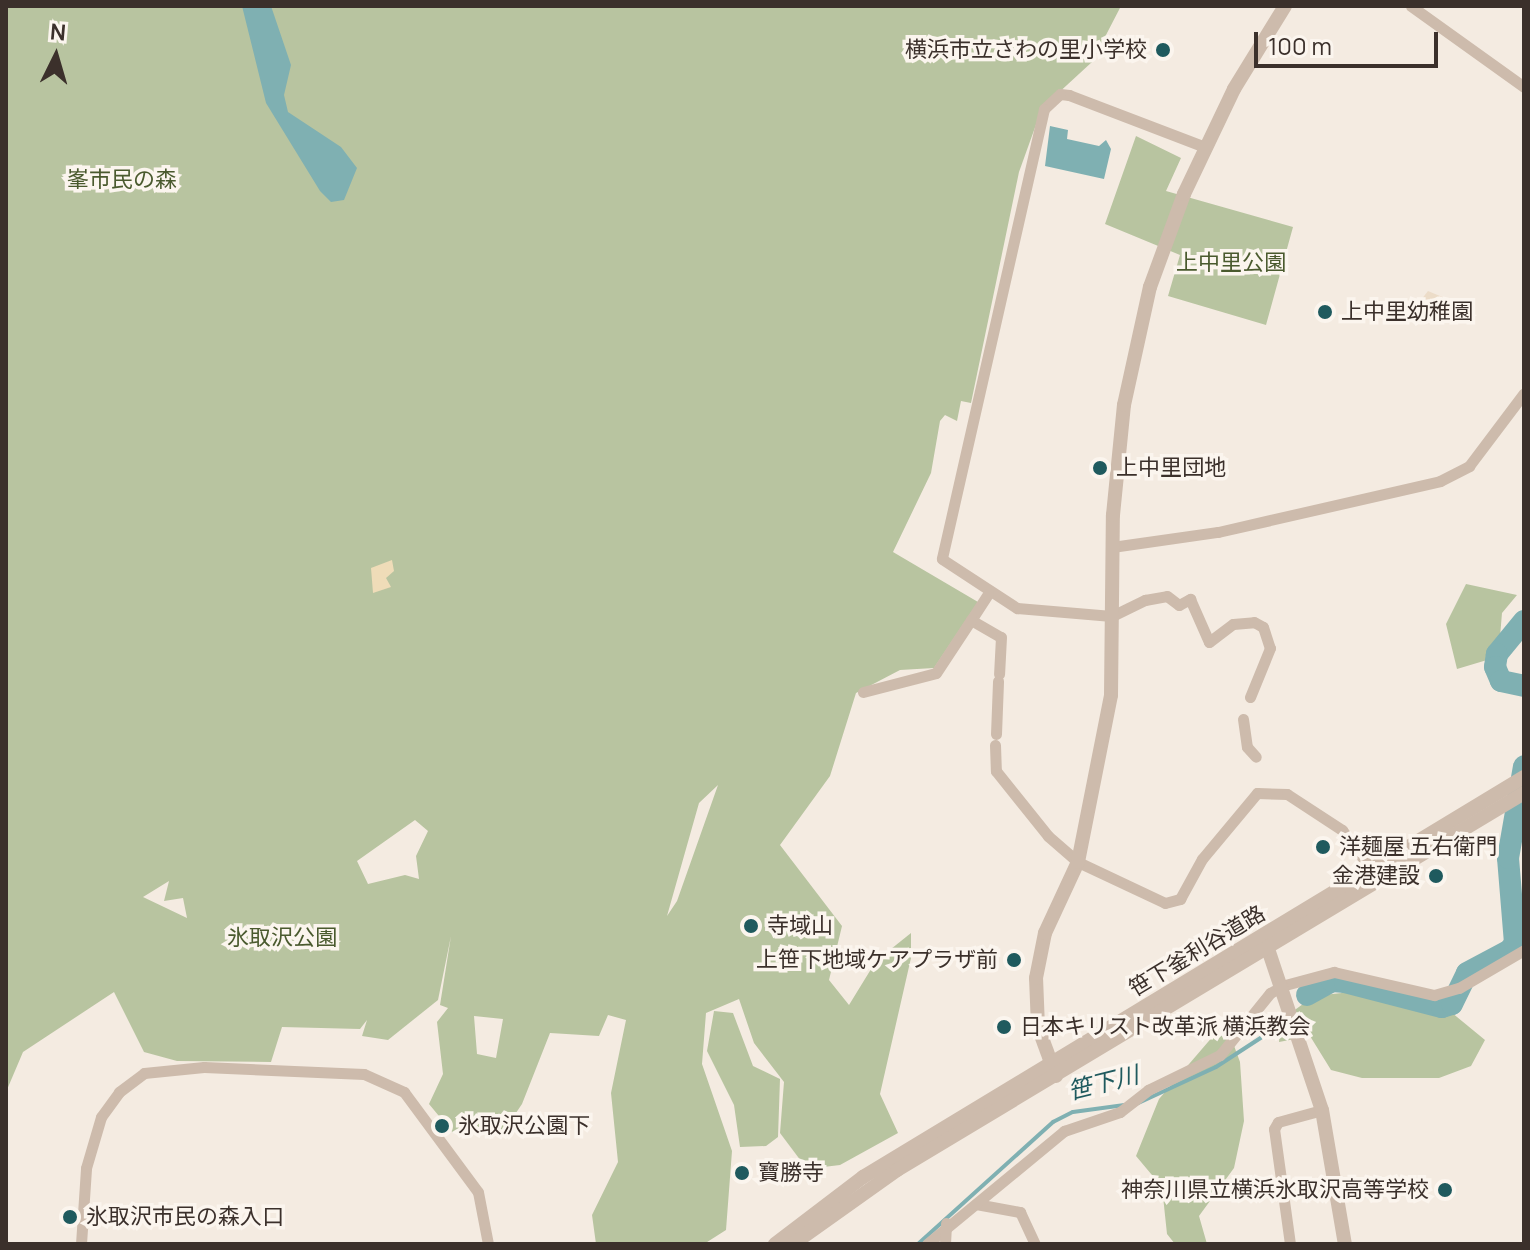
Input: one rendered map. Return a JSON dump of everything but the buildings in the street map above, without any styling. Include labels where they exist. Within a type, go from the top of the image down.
[{"type":"street","points":[[1053,1071],[1035,1004],[1039,953],[1078,862],[1111,695],[1112,547],[1124,405],[1150,287],[1205,147],[1285,6]]},
{"type":"street","points":[[1411,6],[1424,10],[1524,87]]},
{"type":"street","points":[[1205,147],[1069,95],[1060,94],[1044,109],[943,550],[947,567],[988,594],[1017,608],[1112,616],[1167,596],[1179,605],[1190,599],[1209,642],[1233,624],[1263,627],[1270,653],[1250,697]]},
{"type":"street","points":[[1112,547],[1218,532],[1440,481],[1469,466],[1524,393]]},
{"type":"street","points":[[863,692],[936,673],[988,594]]},
{"type":"street","points":[[971,620],[1001,637],[996,771],[1078,862],[1165,903],[1180,899],[1246,801],[1257,793],[1287,794],[1342,830],[1373,872]]},
{"type":"street","points":[[1243,719],[1247,747],[1256,757]]},
{"type":"street","name":"笹下釜利谷道路","points":[[1266,942],[1524,777]]},
{"type":"street","name":"笹下釜利谷道路","points":[[793,1244],[859,1194],[1053,1071],[1266,942],[1524,793]]},
{"type":"street","points":[[1266,942],[1285,985],[1322,1110],[1345,1244]]},
{"type":"street","points":[[927,1244],[946,1223],[976,1204],[1064,1131],[1120,1112],[1142,1095],[1230,1048],[1262,1002],[1285,985],[1334,972],[1434,995],[1470,983],[1524,950]]},
{"type":"street","points":[[81,1244],[86,1168],[101,1117],[119,1092],[144,1073],[204,1067],[364,1074],[404,1092],[478,1192],[488,1244]]},
{"type":"street","name":"笹下釜利谷道路","points":[[775,1244],[826,1201],[1053,1071]]},
{"type":"street","points":[[1290,1244],[1274,1129],[1278,1122],[1322,1110]]},
{"type":"street","points":[[976,1204],[1020,1212],[1035,1244]]},
{"type":"street","points":[[945,1244],[946,1223]]},
{"type":"green space","points":[[6,6],[1121,6],[1092,62],[1042,108],[1019,172],[971,403],[961,401],[957,421],[945,415],[940,421],[931,473],[893,552],[978,602],[934,668],[900,670],[856,693],[830,776],[780,845],[842,926],[829,980],[849,1005],[876,961],[911,933],[911,958],[880,1094],[898,1133],[840,1165],[807,1169],[780,1133],[784,1082],[754,1043],[739,999],[706,1013],[702,1064],[732,1151],[726,1230],[704,1244],[596,1244],[592,1215],[618,1162],[611,1093],[626,1020],[608,1015],[599,1036],[550,1033],[522,1104],[501,1135],[453,1133],[429,1104],[443,1074],[437,1022],[448,1008],[440,1005],[451,936],[438,1000],[388,1040],[362,1036],[367,1020],[360,1029],[282,1027],[271,1062],[177,1061],[144,1052],[114,992],[23,1052],[6,1092]],"holes":[[[718,785],[677,901],[667,916],[699,803]],[[415,820],[428,831],[416,856],[419,879],[405,875],[368,884],[357,861]],[[169,881],[164,901],[183,898],[187,918],[143,897]],[[474,1016],[503,1019],[496,1058],[477,1054]]]},
{"type":"green space","name":"上中里公園","points":[[1136,136],[1181,158],[1166,191],[1293,227],[1266,325],[1168,296],[1180,255],[1105,224]]},
{"type":"green space","points":[[1466,584],[1517,595],[1502,613],[1500,637],[1487,660],[1457,669],[1446,624]]},
{"type":"green space","points":[[1397,987],[1440,1003],[1485,1040],[1471,1066],[1439,1078],[1362,1078],[1331,1070],[1310,1036],[1279,1042],[1281,1020],[1314,996]]},
{"type":"green space","points":[[714,1011],[733,1013],[753,1066],[780,1079],[778,1137],[766,1146],[740,1147],[734,1105],[707,1051]]},
{"type":"green space","points":[[1229,1032],[1240,1062],[1244,1121],[1234,1168],[1199,1216],[1207,1244],[1175,1244],[1167,1234],[1162,1187],[1136,1156],[1159,1099],[1214,1035]]},
{"type":"sand","points":[[392,560],[394,571],[386,578],[391,587],[373,593],[371,568]]},
{"type":"shaded area","points":[[1428,291],[1459,304],[1457,309],[1433,321],[1426,317],[1417,305]]},
{"type":"water","points":[[242,6],[271,6],[291,65],[284,95],[288,112],[341,147],[357,168],[344,200],[331,202],[320,191],[266,103]]},
{"type":"water","points":[[1050,126],[1068,130],[1067,139],[1099,146],[1106,140],[1111,149],[1104,179],[1045,166]]},
{"type":"waterway","name":"笹下川","points":[[1524,621],[1497,654],[1495,667],[1501,681],[1524,686]]},
{"type":"waterway","name":"笹下川","points":[[1307,995],[1332,981],[1345,982],[1442,1007],[1452,1004],[1467,973],[1510,950],[1515,943],[1508,858],[1524,766]]},
{"type":"waterway","name":"笹下川","points":[[1134,1105],[1216,1067],[1279,1026]]},
{"type":"waterway","name":"笹下川","points":[[918,1244],[1053,1122],[1073,1112],[1125,1105]]},
{"type":"place","name":"横浜市立さわの里小学校","points":[[1163,50]]},
{"type":"place","name":"上中里幼稚園","points":[[1325,312]]},
{"type":"place","name":"上中里団地","points":[[1100,468]]},
{"type":"place","name":"洋麺屋 五右衛門","points":[[1323,847]]},
{"type":"place","name":"金港建設","points":[[1436,876]]},
{"type":"place","name":"寺域山","points":[[751,926]]},
{"type":"place","name":"上笹下地域ケアプラザ前","points":[[1014,960]]},
{"type":"place","name":"日本キリスト改革派 横浜教会","points":[[1004,1027]]},
{"type":"place","name":"氷取沢公園下","points":[[442,1126]]},
{"type":"place","name":"寶勝寺","points":[[742,1173]]},
{"type":"place","name":"神奈川県立横浜氷取沢高等学校","points":[[1445,1190]]},
{"type":"place","name":"氷取沢市民の森入口","points":[[70,1217]]},
{"type":"park label","name":"峯市民の森","points":[[122,180]]},
{"type":"park label","name":"氷取沢公園","points":[[282,938]]}]
